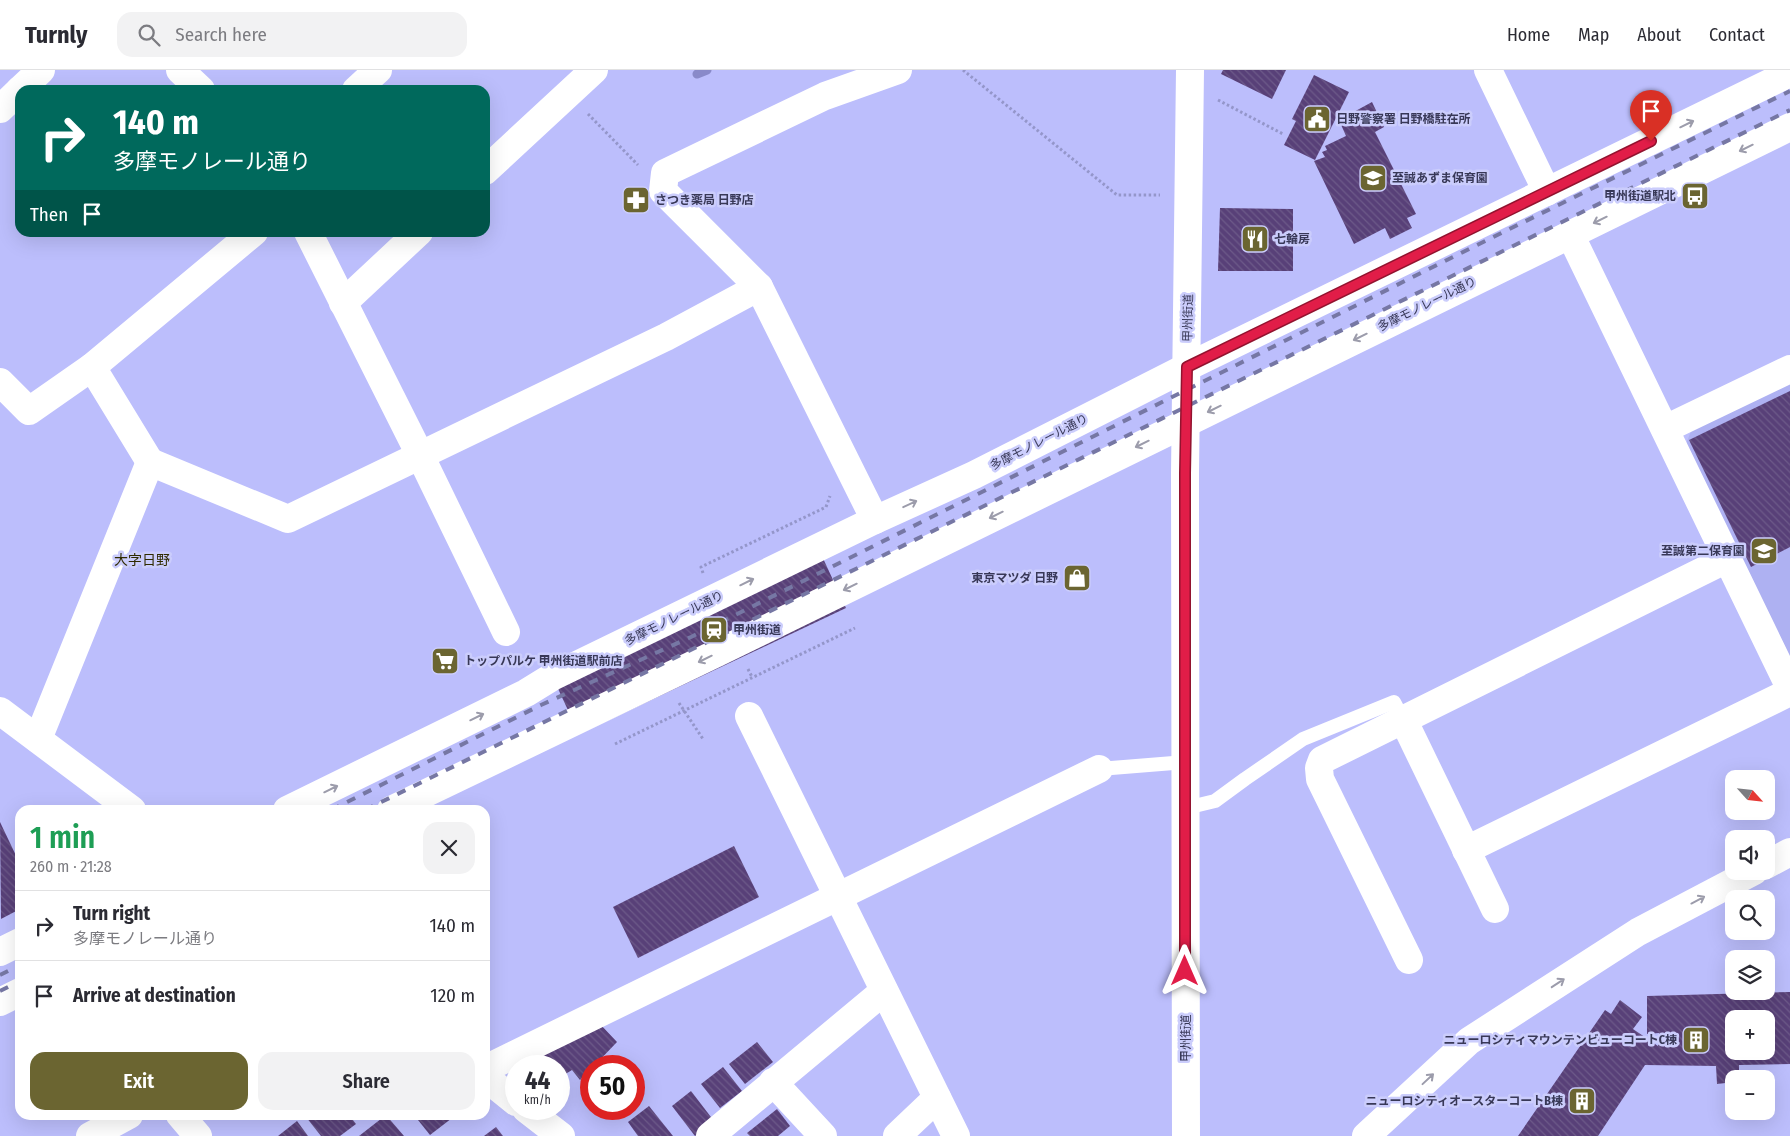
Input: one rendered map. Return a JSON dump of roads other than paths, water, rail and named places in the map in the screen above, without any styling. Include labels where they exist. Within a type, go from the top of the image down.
[{"type":"street","points":[[25,85],[41,70]]},
{"type":"street","points":[[180,70],[196,85]]},
{"type":"street","points":[[362,85],[378,70]]},
{"type":"street","points":[[875,520],[759,287],[663,191],[665,173],[825,96],[898,70]]},
{"type":"street","name":"甲州街道","points":[[1186,1136],[1186,422],[1190,70]]},
{"type":"street","points":[[1488,70],[1547,192]]},
{"type":"street","name":"多摩モノレール通り","points":[[297,805],[526,693],[552,677],[875,520],[974,475],[1187,367],[1790,73]]},
{"type":"street","points":[[490,166],[575,80]]},
{"type":"street","points":[[0,109],[15,95]]},
{"type":"street","name":"多摩モノレール通り","points":[[400,805],[717,653],[1790,127]]},
{"type":"street","points":[[1570,234],[1790,688]]},
{"type":"street","points":[[0,382],[29,411],[92,367],[248,237]]},
{"type":"street","points":[[310,237],[506,632]]},
{"type":"street","points":[[343,303],[414,237]]},
{"type":"street","points":[[92,367],[150,462],[288,519],[666,337],[759,287]]},
{"type":"street","points":[[1664,429],[1790,369]]},
{"type":"street","points":[[38,739],[150,462]]},
{"type":"street","points":[[1409,960],[1320,779],[1319,768],[1322,760],[1728,558]]},
{"type":"street","points":[[1466,850],[1790,692]]},
{"type":"street","points":[[0,711],[125,805]]},
{"type":"street","points":[[749,716],[956,1136]]},
{"type":"street","points":[[1404,719],[1494,909]]},
{"type":"street","points":[[490,1067],[1099,769]]},
{"type":"street","points":[[1775,860],[1790,852]]},
{"type":"street","points":[[1366,1136],[1469,1041],[1638,932],[1737,880]]},
{"type":"street","points":[[0,952],[15,944]]},
{"type":"street","points":[[710,1136],[884,991]]},
{"type":"street","points":[[0,1002],[15,994]]},
{"type":"street","points":[[490,1081],[505,1093]]},
{"type":"street","points":[[773,1082],[823,1136]]},
{"type":"street","points":[[898,1136],[937,1098]]},
{"type":"street","points":[[90,1136],[120,1120]]},
{"type":"street","points":[[184,1120],[198,1136]]},
{"type":"street","points":[[540,1120],[561,1136]]},
{"type":"lane","points":[[1186,808],[1215,801],[1303,739],[1312,735],[1394,702],[1404,719]]},
{"type":"lane","points":[[1099,769],[1186,762]]},
{"type":"waterway","points":[[697,74],[707,70]]},
{"type":"railway","points":[[341,805],[541,705],[691,637],[1790,91]]},
{"type":"railway","points":[[375,805],[1790,110]]},
{"type":"railway","points":[[0,975],[15,968]]},
{"type":"railway","points":[[0,991],[15,984]]},
{"type":"place","name":"日野警察署 日野橋駐在所","points":[[1317,119]]},
{"type":"place","name":"至誠あずま保育園","points":[[1373,178]]},
{"type":"place","name":"甲州街道駅北","points":[[1695,196]]},
{"type":"place","name":"さつき薬局 日野店","points":[[636,200]]},
{"type":"place","name":"七輪房","points":[[1255,239]]},
{"type":"place","name":"至誠第二保育園","points":[[1764,551]]},
{"type":"place","name":"東京マツダ 日野","points":[[1077,578]]},
{"type":"place","name":"甲州街道","points":[[714,630]]},
{"type":"place","name":"トップパルケ 甲州街道駅前店","points":[[445,661]]},
{"type":"place","name":"ニューロシティマウンテンビューコートC棟","points":[[1696,1040]]},
{"type":"place","name":"ニューロシティオースターコートB棟","points":[[1582,1101]]},
{"type":"district","name":"大字日野","points":[[142,560]]}]
